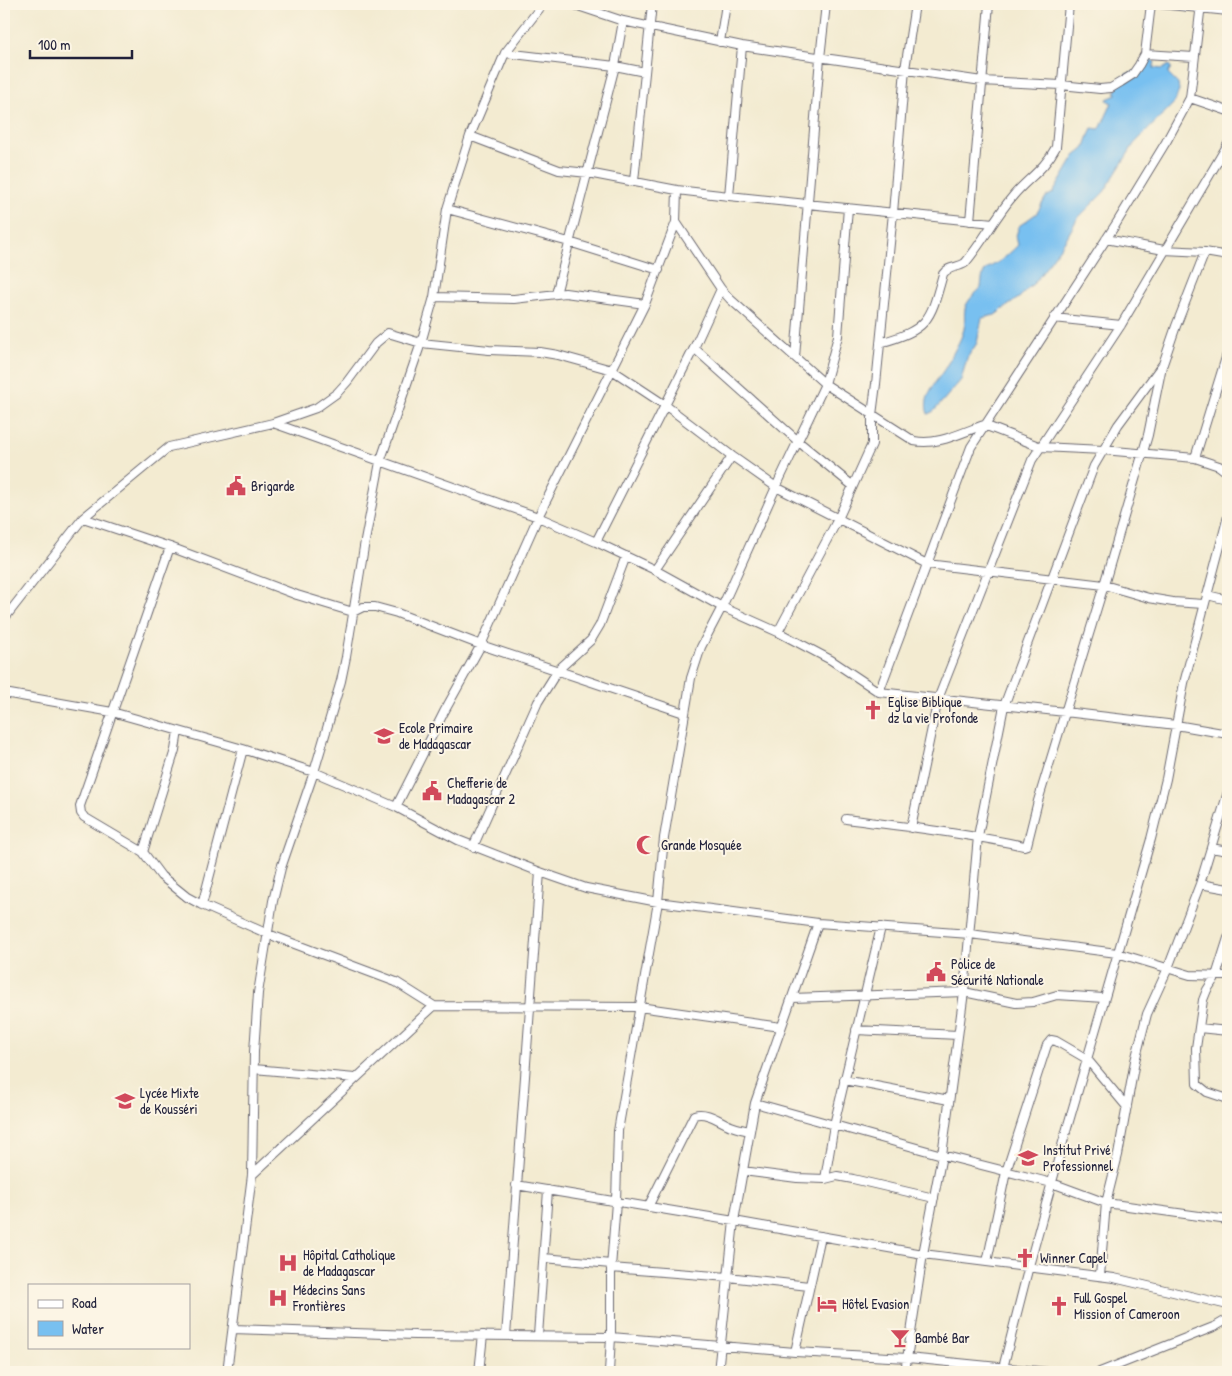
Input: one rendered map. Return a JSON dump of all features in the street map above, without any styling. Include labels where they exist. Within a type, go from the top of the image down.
[{"type":"street","points":[[227,1372],[252,1175],[258,993],[273,901],[341,681],[380,462],[421,343],[434,297],[447,209],[470,136],[505,53],[543,4]]},
{"type":"street","points":[[572,4],[623,21],[742,46],[982,81],[1100,89],[1111,88],[1132,75],[1145,54],[1150,4]]},
{"type":"street","points":[[634,181],[652,4]]},
{"type":"street","points":[[720,42],[726,4]]},
{"type":"street","points":[[795,357],[826,4]]},
{"type":"street","points":[[778,632],[838,519],[872,444],[872,415],[893,213],[905,70],[915,4]]},
{"type":"street","points":[[970,221],[989,4]]},
{"type":"street","points":[[880,343],[901,337],[924,323],[930,315],[946,270],[965,263],[1013,196],[1043,168],[1056,147],[1069,4]]},
{"type":"street","points":[[1160,4],[1201,6],[1228,11]]},
{"type":"street","points":[[879,692],[971,447],[1106,238],[1166,142],[1190,98],[1201,6]]},
{"type":"street","points":[[556,294],[615,66],[623,21]]},
{"type":"street","points":[[729,196],[742,46]]},
{"type":"street","points":[[505,53],[615,66],[644,72]]},
{"type":"street","points":[[1145,54],[1194,57]]},
{"type":"street","points":[[1190,98],[1228,111]]},
{"type":"street","points":[[470,136],[559,170],[634,181],[677,190],[992,223]]},
{"type":"street","points":[[911,828],[938,699],[1032,460],[1121,325],[1228,144]]},
{"type":"street","points":[[396,807],[444,712],[481,645],[538,516],[645,304],[676,222],[677,190]]},
{"type":"street","points":[[609,1372],[611,1266],[616,1202],[618,1131],[658,902],[664,838],[691,678],[701,647],[722,607],[825,384],[838,336],[848,208]]},
{"type":"street","points":[[447,209],[569,242],[659,270]]},
{"type":"street","points":[[676,222],[721,289],[730,299],[825,384],[914,441],[944,439],[984,425],[1041,447],[1195,458],[1219,466],[1228,473]]},
{"type":"street","points":[[1106,238],[1164,250],[1205,252],[1228,256]]},
{"type":"street","points":[[846,819],[978,836],[1024,846],[1027,845],[1038,801],[1143,454],[1163,364],[1205,252]]},
{"type":"street","points":[[596,542],[694,348],[721,289]]},
{"type":"street","points":[[434,297],[514,299],[565,293],[645,304]]},
{"type":"street","points":[[1054,318],[1121,325]]},
{"type":"street","points":[[4,619],[83,518],[170,448],[273,423],[316,408],[336,393],[382,337],[388,333],[421,343],[489,350],[540,352],[612,370],[665,404],[732,456],[776,487],[927,564],[1104,585],[1149,598],[1204,604]]},
{"type":"street","points":[[694,348],[799,442],[853,486]]},
{"type":"street","points":[[1195,458],[1228,351]]},
{"type":"street","points":[[905,1372],[942,1155],[964,992],[978,836],[1004,706],[1094,466],[1102,450],[1135,400],[1163,364]]},
{"type":"street","points":[[273,423],[538,516],[655,570],[722,607],[778,632],[832,660],[879,692],[1176,725],[1228,734]]},
{"type":"street","points":[[655,570],[732,456]]},
{"type":"street","points":[[1003,1370],[1029,1266],[1086,1059],[1151,839],[1166,779],[1184,683],[1228,516]]},
{"type":"street","points":[[83,518],[170,547],[296,595],[353,612],[363,607],[375,607],[397,613],[481,645],[684,713]]},
{"type":"street","points":[[170,547],[80,806],[84,817],[143,852],[161,876],[187,897],[268,934],[396,982],[434,1006],[639,1007],[780,1027]]},
{"type":"street","points":[[473,847],[538,702],[558,670],[591,640],[600,625],[626,556]]},
{"type":"street","points":[[1207,595],[1228,600]]},
{"type":"street","points":[[4,693],[112,712],[243,749],[314,772],[396,807],[473,847],[586,888],[658,902],[818,923],[970,934],[1117,953],[1190,975],[1228,976]]},
{"type":"street","points":[[143,852],[175,750],[178,731]]},
{"type":"street","points":[[202,905],[243,749]]},
{"type":"street","points":[[1100,1276],[1106,1203],[1135,1062],[1147,1014],[1168,968],[1200,884],[1228,792]]},
{"type":"street","points":[[1211,848],[1228,851]]},
{"type":"street","points":[[506,1336],[540,872]]},
{"type":"street","points":[[1200,884],[1228,889]]},
{"type":"street","points":[[718,1372],[734,1221],[755,1102],[818,923]]},
{"type":"street","points":[[825,1179],[844,1080],[881,928]]},
{"type":"street","points":[[1228,938],[1216,976],[1203,1000],[1196,1055],[1196,1084],[1207,1092],[1228,1099]]},
{"type":"street","points":[[792,998],[964,992],[1016,1003],[1033,1002],[1057,995],[1104,998]]},
{"type":"street","points":[[252,1175],[434,1006]]},
{"type":"street","points":[[1199,1028],[1228,1031]]},
{"type":"street","points":[[856,1030],[958,1035]]},
{"type":"street","points":[[987,1262],[1006,1172],[1047,1045],[1051,1040],[1086,1059],[1127,1107]]},
{"type":"street","points":[[254,1069],[355,1078]]},
{"type":"street","points":[[844,1080],[949,1100]]},
{"type":"street","points":[[755,1102],[942,1155],[1052,1183],[1106,1203],[1228,1220]]},
{"type":"street","points":[[648,1207],[694,1115],[712,1116],[731,1126],[750,1131]]},
{"type":"street","points":[[743,1171],[797,1178],[825,1179],[837,1176],[934,1198]]},
{"type":"street","points":[[516,1185],[924,1254],[1114,1278],[1228,1305]]},
{"type":"street","points":[[538,1336],[548,1190]]},
{"type":"street","points":[[795,1352],[821,1236]]},
{"type":"street","points":[[544,1258],[809,1286]]},
{"type":"street","points":[[1100,1372],[1228,1319]]},
{"type":"street","points":[[233,1329],[611,1337],[795,1352],[908,1358],[1003,1370],[1048,1372]]},
{"type":"street","points":[[479,1372],[483,1335]]},
{"type":"water","points":[[1152,60],[1155,62],[1153,68],[1163,69],[1169,65],[1171,67],[1168,74],[1178,84],[1179,90],[1175,102],[1134,144],[1104,192],[1077,219],[1066,239],[1036,281],[1020,297],[995,315],[982,318],[977,343],[967,358],[961,380],[934,411],[928,414],[926,407],[929,394],[961,338],[964,329],[966,305],[981,288],[985,271],[1004,258],[1018,245],[1016,236],[1019,226],[1037,213],[1046,197],[1053,193],[1075,156],[1084,149],[1092,128],[1099,129],[1101,127],[1112,103],[1107,99],[1116,95],[1115,91],[1119,84],[1125,81],[1126,74],[1140,71],[1148,61]]},
{"type":"place","name":"Brigarde","points":[[236,486]]},
{"type":"place","name":"Eglise Biblique dz la vie Profonde","points":[[873,710]]},
{"type":"place","name":"Ecole Primaire de Madagascar","points":[[384,736]]},
{"type":"place","name":"Chefferie de Madagascar 2","points":[[432,791]]},
{"type":"place","name":"Grande Mosquée","points":[[646,845]]},
{"type":"place","name":"Police de Sécurité Nationale","points":[[936,972]]},
{"type":"place","name":"Lycée Mixte de Kousséri","points":[[125,1101]]},
{"type":"place","name":"Institut Privé Professionnel","points":[[1028,1158]]},
{"type":"place","name":"Winner Capel","points":[[1025,1258]]},
{"type":"place","name":"Hôpital Catholique de Madagascar","points":[[288,1263]]},
{"type":"place","name":"Médecins Sans Frontières","points":[[278,1298]]},
{"type":"place","name":"Hôtel Evasion","points":[[827,1304]]},
{"type":"place","name":"Full Gospel Mission of Cameroon","points":[[1059,1306]]},
{"type":"place","name":"Bambé Bar","points":[[900,1338]]}]
